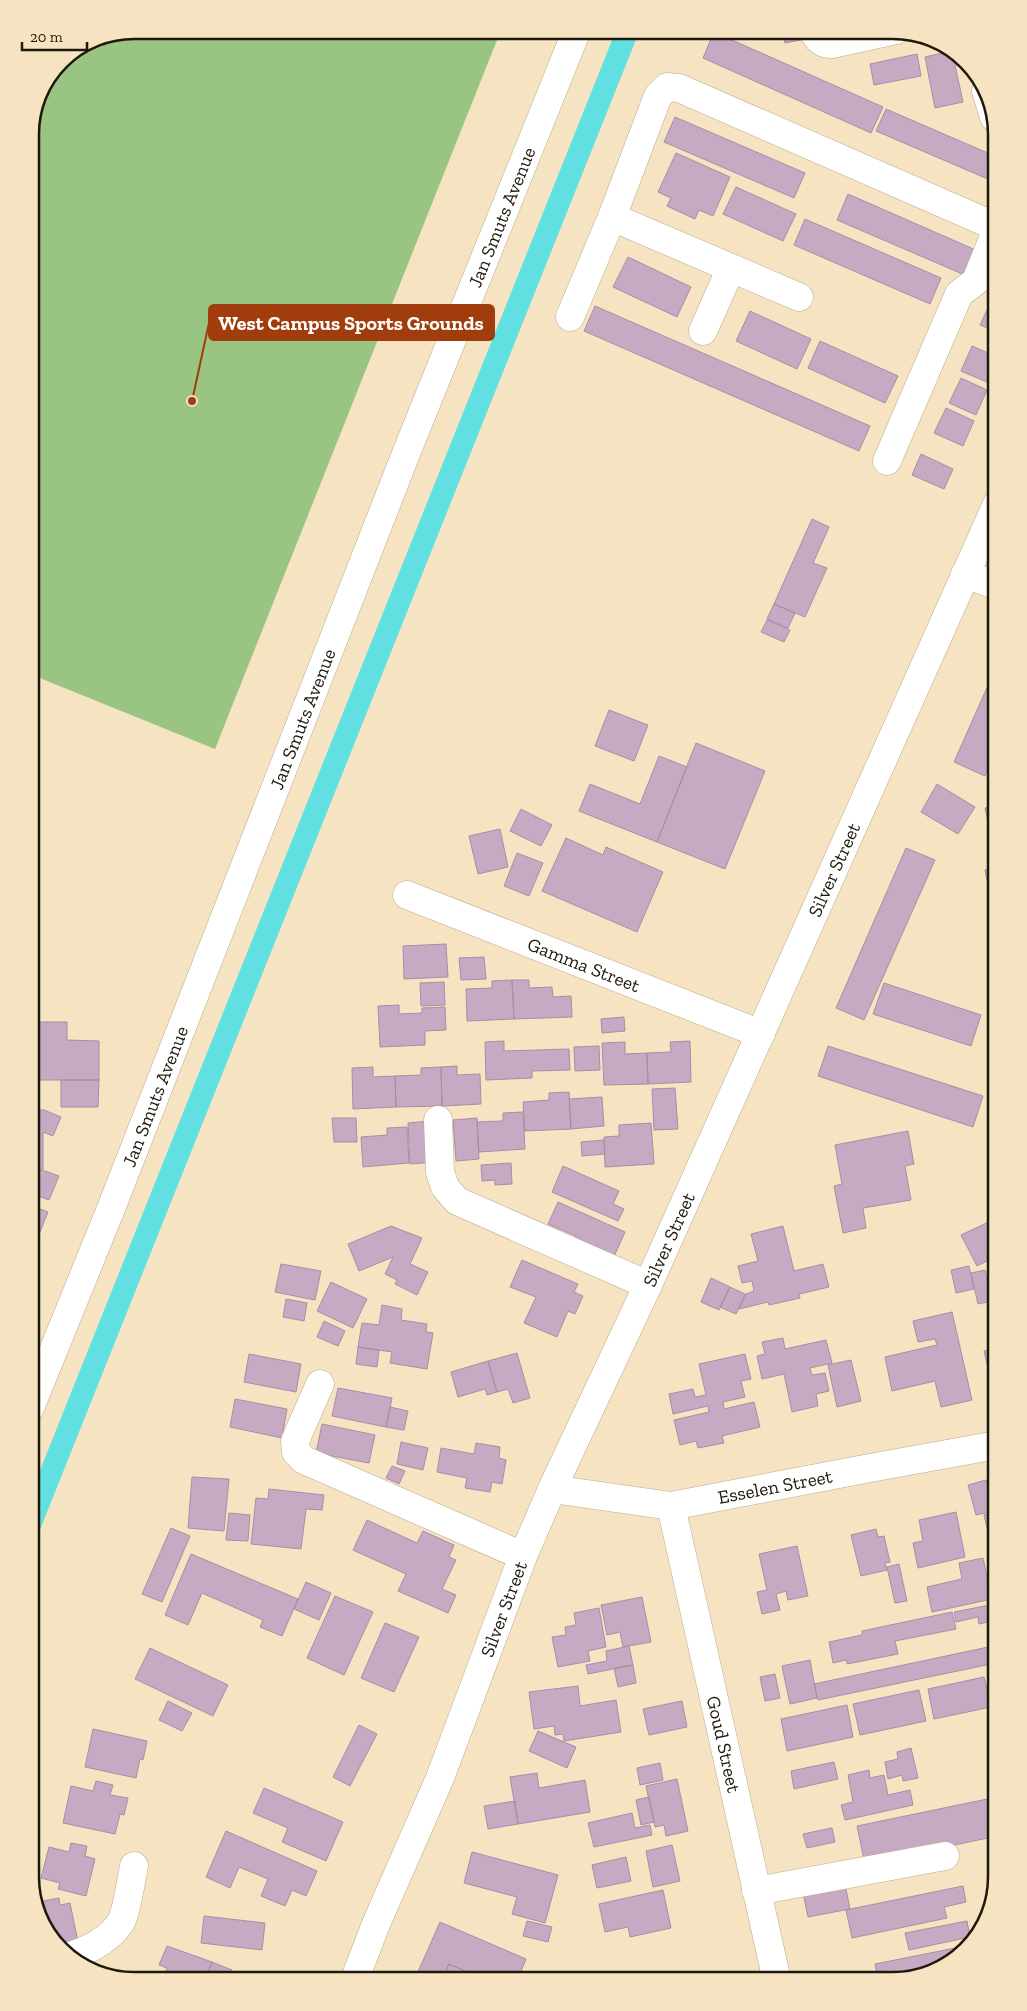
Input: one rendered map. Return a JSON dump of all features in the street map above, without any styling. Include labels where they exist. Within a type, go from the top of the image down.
[{"type":"street","name":"Jan Smuts Avenue","points":[[39,1386],[123,1178],[407,451],[573,39]]},
{"type":"street","points":[[817,39],[824,44],[855,39]]},
{"type":"street","points":[[570,317],[612,217],[658,96],[661,91],[673,86],[988,224]]},
{"type":"street","points":[[612,217],[799,297]]},
{"type":"street","points":[[887,461],[959,294],[976,281],[988,251]]},
{"type":"street","points":[[703,331],[731,268]]},
{"type":"street","name":"Silver Street","points":[[357,1972],[376,1924],[440,1778],[524,1556],[552,1489],[648,1285],[988,524]]},
{"type":"street","points":[[965,574],[988,583]]},
{"type":"street","name":"Gamma Street","points":[[407,895],[761,1034]]},
{"type":"street","points":[[438,1120],[440,1172],[445,1187],[457,1202],[648,1285]]},
{"type":"street","points":[[320,1384],[295,1441],[296,1452],[304,1460],[524,1556]]},
{"type":"street","name":"Esselen Street","points":[[552,1489],[671,1506],[988,1447]]},
{"type":"street","name":"Goud Street","points":[[671,1506],[775,1972]]},
{"type":"street","points":[[756,1890],[944,1856]]},
{"type":"street","points":[[77,1954],[88,1950],[112,1934],[122,1921],[134,1866]]},
{"type":"green space","points":[[497,39],[215,749],[39,678],[39,127],[46,97],[51,86],[71,62],[86,51],[97,46],[121,40]]},
{"type":"building","points":[[711,39],[730,39],[883,107],[871,133],[703,58]]},
{"type":"building","points":[[784,39],[805,39],[785,43]]},
{"type":"building","points":[[943,53],[954,61],[963,102],[935,108],[925,57]]},
{"type":"building","points":[[917,54],[921,76],[874,85],[870,64]]},
{"type":"building","points":[[886,109],[988,153],[988,179],[876,131]]},
{"type":"building","points":[[675,117],[805,173],[794,198],[664,142]]},
{"type":"building","points":[[676,153],[730,177],[713,216],[699,210],[695,219],[667,206],[671,198],[658,192]]},
{"type":"building","points":[[736,187],[796,214],[783,241],[723,214]]},
{"type":"building","points":[[848,194],[978,251],[967,276],[837,220]]},
{"type":"building","points":[[805,219],[941,278],[930,304],[794,245]]},
{"type":"building","points":[[628,257],[691,287],[677,317],[613,287]]},
{"type":"building","points":[[595,306],[870,426],[859,451],[584,331]]},
{"type":"building","points":[[988,308],[988,328],[980,325]]},
{"type":"building","points":[[750,311],[811,339],[797,369],[736,341]]},
{"type":"building","points":[[820,341],[898,376],[885,403],[808,368]]},
{"type":"building","points":[[972,346],[988,353],[988,383],[961,371]]},
{"type":"building","points":[[961,378],[987,390],[976,415],[949,403]]},
{"type":"building","points":[[946,408],[974,421],[963,446],[934,433]]},
{"type":"building","points":[[921,454],[953,469],[944,489],[912,475]]},
{"type":"building","points":[[812,519],[829,527],[813,563],[827,568],[805,617],[774,604]]},
{"type":"building","points":[[774,604],[795,613],[788,628],[767,619]]},
{"type":"building","points":[[767,620],[790,630],[784,642],[761,632]]},
{"type":"building","points":[[988,685],[988,769],[985,776],[954,762]]},
{"type":"building","points":[[609,710],[648,725],[634,761],[595,746]]},
{"type":"building","points":[[696,743],[765,771],[725,869],[657,842]]},
{"type":"building","points":[[659,756],[687,767],[657,842],[579,811],[590,784],[640,804]]},
{"type":"building","points":[[937,784],[975,807],[958,834],[921,812]]},
{"type":"building","points":[[988,807],[988,822],[985,808]]},
{"type":"building","points":[[521,809],[552,825],[541,846],[510,831]]},
{"type":"building","points":[[500,829],[508,867],[478,874],[469,836]]},
{"type":"building","points":[[566,838],[603,855],[606,847],[663,872],[637,932],[542,891]]},
{"type":"building","points":[[906,848],[935,860],[864,1020],[836,1008]]},
{"type":"building","points":[[517,853],[543,863],[529,896],[504,886]]},
{"type":"building","points":[[988,869],[988,885],[985,870]]},
{"type":"building","points":[[446,944],[448,977],[404,979],[403,946]]},
{"type":"building","points":[[484,957],[486,979],[461,980],[459,958]]},
{"type":"building","points":[[512,980],[529,980],[529,988],[552,987],[553,997],[571,996],[572,1017],[514,1019]]},
{"type":"building","points":[[512,980],[514,1019],[467,1021],[466,989],[492,988],[492,981]]},
{"type":"building","points":[[444,982],[445,1005],[421,1006],[420,983]]},
{"type":"building","points":[[884,983],[981,1015],[971,1046],[873,1014]]},
{"type":"building","points":[[399,1005],[399,1014],[422,1013],[422,1008],[445,1007],[446,1030],[425,1031],[425,1045],[380,1047],[378,1006]]},
{"type":"building","points":[[624,1017],[625,1031],[602,1033],[601,1019]]},
{"type":"building","points":[[39,1022],[67,1022],[67,1040],[99,1041],[99,1080],[39,1080]]},
{"type":"building","points":[[504,1041],[504,1051],[569,1049],[570,1070],[532,1071],[532,1078],[486,1080],[485,1042]]},
{"type":"building","points":[[690,1041],[691,1082],[648,1084],[647,1053],[671,1052],[670,1042]]},
{"type":"building","points":[[625,1042],[625,1054],[647,1053],[648,1084],[604,1085],[602,1043]]},
{"type":"building","points":[[599,1046],[600,1070],[575,1071],[574,1047]]},
{"type":"building","points":[[828,1046],[983,1096],[973,1127],[818,1076]]},
{"type":"building","points":[[457,1066],[457,1075],[480,1074],[481,1104],[442,1106],[441,1067]]},
{"type":"building","points":[[373,1067],[373,1077],[395,1076],[396,1107],[353,1109],[352,1068]]},
{"type":"building","points":[[441,1067],[442,1106],[396,1107],[395,1076],[421,1075],[421,1068]]},
{"type":"building","points":[[61,1080],[99,1080],[98,1107],[61,1107]]},
{"type":"building","points":[[675,1088],[678,1129],[654,1130],[652,1089]]},
{"type":"building","points":[[569,1092],[571,1129],[525,1131],[523,1102],[549,1100],[549,1093]]},
{"type":"building","points":[[602,1097],[604,1126],[571,1129],[569,1099]]},
{"type":"building","points":[[39,1110],[44,1110],[61,1117],[53,1136],[43,1132],[43,1170],[39,1170]]},
{"type":"building","points":[[523,1112],[525,1149],[479,1152],[477,1122],[503,1121],[503,1113]]},
{"type":"building","points":[[332,1118],[356,1118],[357,1142],[334,1142]]},
{"type":"building","points":[[477,1118],[479,1159],[456,1161],[453,1120]]},
{"type":"building","points":[[431,1121],[434,1162],[410,1164],[408,1123]]},
{"type":"building","points":[[651,1123],[654,1164],[605,1167],[604,1137],[619,1136],[619,1125]]},
{"type":"building","points":[[407,1127],[409,1163],[363,1167],[361,1137],[387,1135],[387,1128]]},
{"type":"building","points":[[908,1131],[914,1164],[905,1166],[911,1200],[863,1208],[866,1228],[843,1233],[834,1186],[842,1184],[835,1145]]},
{"type":"building","points":[[604,1140],[605,1154],[582,1156],[581,1142]]},
{"type":"building","points":[[511,1163],[512,1184],[495,1185],[495,1180],[482,1181],[481,1165]]},
{"type":"building","points":[[563,1166],[619,1191],[613,1204],[624,1209],[618,1221],[552,1192]]},
{"type":"building","points":[[39,1171],[59,1176],[49,1200],[39,1196]]},
{"type":"building","points":[[558,1202],[625,1232],[612,1261],[573,1243],[576,1236],[548,1224]]},
{"type":"building","points":[[39,1208],[48,1212],[39,1234]]},
{"type":"building","points":[[988,1222],[988,1263],[987,1261],[977,1266],[961,1235]]},
{"type":"building","points":[[391,1226],[422,1238],[410,1264],[428,1272],[417,1295],[395,1284],[397,1280],[385,1274],[393,1257],[359,1271],[348,1244]]},
{"type":"building","points":[[783,1226],[794,1271],[823,1264],[829,1287],[799,1294],[800,1298],[769,1305],[768,1302],[739,1309],[746,1294],[754,1291],[752,1281],[742,1283],[738,1266],[758,1261],[751,1234]]},
{"type":"building","points":[[522,1260],[578,1284],[574,1292],[583,1296],[575,1314],[568,1311],[557,1337],[524,1323],[536,1297],[510,1287]]},
{"type":"building","points":[[281,1264],[321,1271],[315,1300],[275,1292]]},
{"type":"building","points":[[969,1266],[974,1289],[956,1293],[951,1270]]},
{"type":"building","points":[[985,1270],[988,1283],[988,1302],[978,1304],[971,1273]]},
{"type":"building","points":[[711,1278],[730,1287],[719,1310],[701,1302]]},
{"type":"building","points":[[331,1282],[367,1299],[353,1328],[317,1311]]},
{"type":"building","points":[[730,1287],[745,1294],[736,1314],[720,1307]]},
{"type":"building","points":[[286,1299],[307,1303],[304,1321],[283,1317]]},
{"type":"building","points":[[382,1305],[402,1309],[401,1320],[427,1324],[426,1332],[433,1333],[427,1369],[390,1363],[392,1352],[358,1347],[362,1323],[379,1325]]},
{"type":"building","points":[[952,1312],[972,1400],[941,1407],[935,1381],[892,1391],[885,1357],[937,1345],[935,1339],[918,1342],[913,1321]]},
{"type":"building","points":[[324,1321],[345,1331],[338,1346],[317,1337]]},
{"type":"building","points":[[783,1338],[785,1349],[826,1340],[832,1363],[810,1368],[812,1375],[825,1373],[829,1391],[816,1394],[818,1406],[792,1412],[784,1374],[762,1379],[757,1356],[765,1354],[762,1342]]},
{"type":"building","points":[[358,1347],[379,1350],[377,1367],[356,1364]]},
{"type":"building","points":[[988,1350],[988,1368],[984,1351]]},
{"type":"building","points":[[517,1353],[530,1398],[513,1403],[508,1389],[497,1392],[488,1361]]},
{"type":"building","points":[[249,1354],[301,1364],[296,1392],[244,1382]]},
{"type":"building","points":[[745,1354],[751,1379],[741,1381],[745,1397],[723,1402],[724,1409],[754,1402],[760,1427],[722,1436],[724,1443],[698,1448],[696,1441],[680,1445],[674,1420],[709,1412],[708,1406],[673,1414],[669,1394],[693,1389],[695,1397],[706,1395],[699,1364]]},
{"type":"building","points":[[851,1360],[861,1401],[837,1407],[828,1365]]},
{"type":"building","points":[[488,1361],[497,1392],[487,1395],[485,1389],[458,1397],[451,1372]]},
{"type":"building","points":[[338,1388],[392,1398],[386,1427],[332,1416]]},
{"type":"building","points":[[235,1399],[287,1409],[282,1438],[230,1427]]},
{"type":"building","points":[[390,1407],[408,1411],[404,1430],[386,1427]]},
{"type":"building","points":[[322,1424],[375,1435],[369,1463],[316,1453]]},
{"type":"building","points":[[401,1442],[428,1448],[423,1470],[397,1464]]},
{"type":"building","points":[[476,1443],[500,1447],[499,1458],[506,1460],[502,1484],[492,1482],[490,1492],[465,1488],[467,1478],[437,1472],[441,1448],[474,1454]]},
{"type":"building","points":[[392,1466],[405,1471],[399,1484],[386,1478]]},
{"type":"building","points":[[192,1477],[229,1479],[224,1531],[188,1528]]},
{"type":"building","points":[[986,1480],[988,1488],[988,1512],[976,1515],[968,1485]]},
{"type":"building","points":[[269,1489],[324,1495],[322,1510],[306,1509],[301,1549],[251,1544],[256,1498],[268,1499]]},
{"type":"building","points":[[956,1512],[965,1557],[918,1568],[913,1543],[923,1541],[919,1520]]},
{"type":"building","points":[[229,1513],[250,1515],[248,1541],[226,1540]]},
{"type":"building","points":[[988,1514],[988,1533],[984,1515]]},
{"type":"building","points":[[367,1520],[417,1543],[423,1531],[454,1545],[449,1557],[456,1560],[442,1589],[456,1595],[448,1613],[398,1591],[406,1574],[353,1550]]},
{"type":"building","points":[[171,1528],[190,1536],[162,1602],[142,1594]]},
{"type":"building","points":[[876,1529],[878,1537],[884,1536],[890,1562],[885,1563],[887,1570],[861,1576],[851,1535]]},
{"type":"building","points":[[797,1546],[808,1596],[788,1600],[786,1591],[776,1594],[780,1610],[762,1614],[757,1592],[767,1590],[759,1554]]},
{"type":"building","points":[[191,1554],[298,1599],[282,1636],[260,1627],[263,1620],[202,1593],[188,1625],[165,1615]]},
{"type":"building","points":[[983,1558],[988,1581],[988,1600],[932,1612],[927,1587],[962,1579],[959,1563]]},
{"type":"building","points":[[899,1564],[907,1601],[895,1603],[887,1567]]},
{"type":"building","points":[[306,1582],[331,1593],[319,1620],[294,1609]]},
{"type":"building","points":[[335,1596],[373,1612],[344,1675],[307,1658]]},
{"type":"building","points":[[642,1597],[651,1642],[623,1647],[620,1632],[607,1635],[601,1605]]},
{"type":"building","points":[[988,1605],[988,1622],[979,1624],[978,1617],[956,1622],[954,1612]]},
{"type":"building","points":[[599,1608],[606,1647],[588,1651],[590,1661],[558,1667],[552,1637],[566,1635],[565,1627],[576,1625],[574,1613]]},
{"type":"building","points":[[952,1612],[956,1629],[895,1641],[898,1654],[847,1664],[846,1660],[833,1663],[829,1642],[862,1635],[862,1631]]},
{"type":"building","points":[[385,1623],[419,1637],[394,1692],[361,1678]]},
{"type":"building","points":[[629,1646],[633,1665],[588,1674],[586,1665],[607,1661],[606,1651]]},
{"type":"building","points":[[988,1647],[988,1665],[818,1700],[814,1684]]},
{"type":"building","points":[[150,1648],[228,1685],[213,1716],[135,1679]]},
{"type":"building","points":[[810,1660],[817,1698],[790,1704],[782,1666]]},
{"type":"building","points":[[633,1665],[636,1683],[618,1687],[614,1668]]},
{"type":"building","points":[[775,1674],[780,1698],[765,1701],[760,1677]]},
{"type":"building","points":[[984,1677],[988,1694],[988,1708],[934,1719],[928,1689]]},
{"type":"building","points":[[578,1686],[580,1706],[616,1700],[621,1732],[564,1741],[563,1734],[555,1735],[554,1726],[534,1729],[529,1692]]},
{"type":"building","points":[[919,1690],[926,1721],[860,1735],[853,1704]]},
{"type":"building","points":[[168,1701],[192,1713],[182,1731],[159,1720]]},
{"type":"building","points":[[682,1701],[687,1727],[649,1735],[643,1709]]},
{"type":"building","points":[[847,1705],[853,1737],[787,1751],[781,1719]]},
{"type":"building","points":[[359,1725],[377,1734],[350,1786],[333,1777]]},
{"type":"building","points":[[93,1729],[147,1741],[143,1760],[140,1759],[136,1778],[85,1767]]},
{"type":"building","points":[[538,1731],[576,1747],[567,1768],[529,1751]]},
{"type":"building","points":[[911,1748],[918,1778],[903,1781],[902,1775],[888,1779],[885,1762],[898,1759],[897,1752]]},
{"type":"building","points":[[834,1762],[838,1779],[794,1789],[791,1771]]},
{"type":"building","points":[[660,1763],[663,1780],[640,1785],[637,1768]]},
{"type":"building","points":[[869,1770],[870,1778],[884,1775],[888,1795],[910,1790],[913,1805],[845,1820],[841,1805],[853,1802],[848,1775]]},
{"type":"building","points":[[537,1773],[539,1788],[585,1780],[590,1812],[518,1824],[510,1777]]},
{"type":"building","points":[[677,1779],[688,1831],[666,1836],[664,1825],[655,1827],[646,1786]]},
{"type":"building","points":[[96,1781],[113,1785],[110,1795],[128,1798],[124,1815],[120,1814],[115,1834],[63,1823],[71,1786],[93,1791]]},
{"type":"building","points":[[264,1788],[343,1822],[326,1861],[282,1842],[288,1828],[253,1813]]},
{"type":"building","points":[[649,1797],[654,1822],[641,1825],[636,1800]]},
{"type":"building","points":[[988,1799],[988,1838],[865,1864],[857,1826]]},
{"type":"building","points":[[515,1801],[518,1824],[488,1829],[484,1806]]},
{"type":"building","points":[[632,1813],[635,1828],[650,1825],[652,1835],[594,1847],[588,1823]]},
{"type":"building","points":[[832,1828],[835,1842],[807,1848],[803,1834]]},
{"type":"building","points":[[226,1831],[317,1871],[306,1896],[292,1890],[285,1906],[261,1896],[268,1879],[239,1867],[230,1888],[206,1877]]},
{"type":"building","points":[[71,1843],[87,1846],[85,1856],[95,1859],[86,1896],[58,1889],[60,1883],[41,1878],[49,1847],[69,1852]]},
{"type":"building","points":[[672,1845],[680,1881],[653,1887],[646,1851]]},
{"type":"building","points":[[472,1852],[558,1875],[545,1923],[512,1914],[517,1897],[464,1883]]},
{"type":"building","points":[[626,1857],[631,1881],[597,1888],[592,1865]]},
{"type":"building","points":[[845,1884],[850,1909],[808,1917],[803,1893]]},
{"type":"building","points":[[963,1886],[966,1902],[944,1907],[947,1918],[852,1938],[846,1910]]},
{"type":"building","points":[[663,1890],[671,1928],[630,1937],[628,1927],[605,1932],[599,1904]]},
{"type":"building","points":[[59,1898],[60,1905],[70,1903],[78,1942],[66,1944],[62,1940],[51,1925],[43,1901]]},
{"type":"building","points":[[204,1916],[265,1923],[262,1950],[201,1943]]},
{"type":"building","points":[[527,1921],[552,1927],[548,1942],[523,1936]]},
{"type":"building","points":[[967,1921],[969,1934],[967,1938],[909,1950],[905,1933]]},
{"type":"building","points":[[440,1922],[526,1959],[521,1972],[468,1972],[449,1964],[445,1972],[418,1972]]},
{"type":"building","points":[[167,1946],[212,1962],[208,1972],[165,1972],[167,1968],[159,1965]]},
{"type":"building","points":[[955,1948],[941,1960],[912,1970],[876,1972],[875,1964]]},
{"type":"building","points":[[212,1962],[232,1970],[231,1972],[208,1972]]},
{"type":"building","points":[[449,1964],[463,1970],[462,1972],[445,1972]]},
{"type":"waterway","points":[[39,1502],[624,39]]},
{"type":"place","name":"West Campus Sports Grounds","points":[[192,401]]}]
